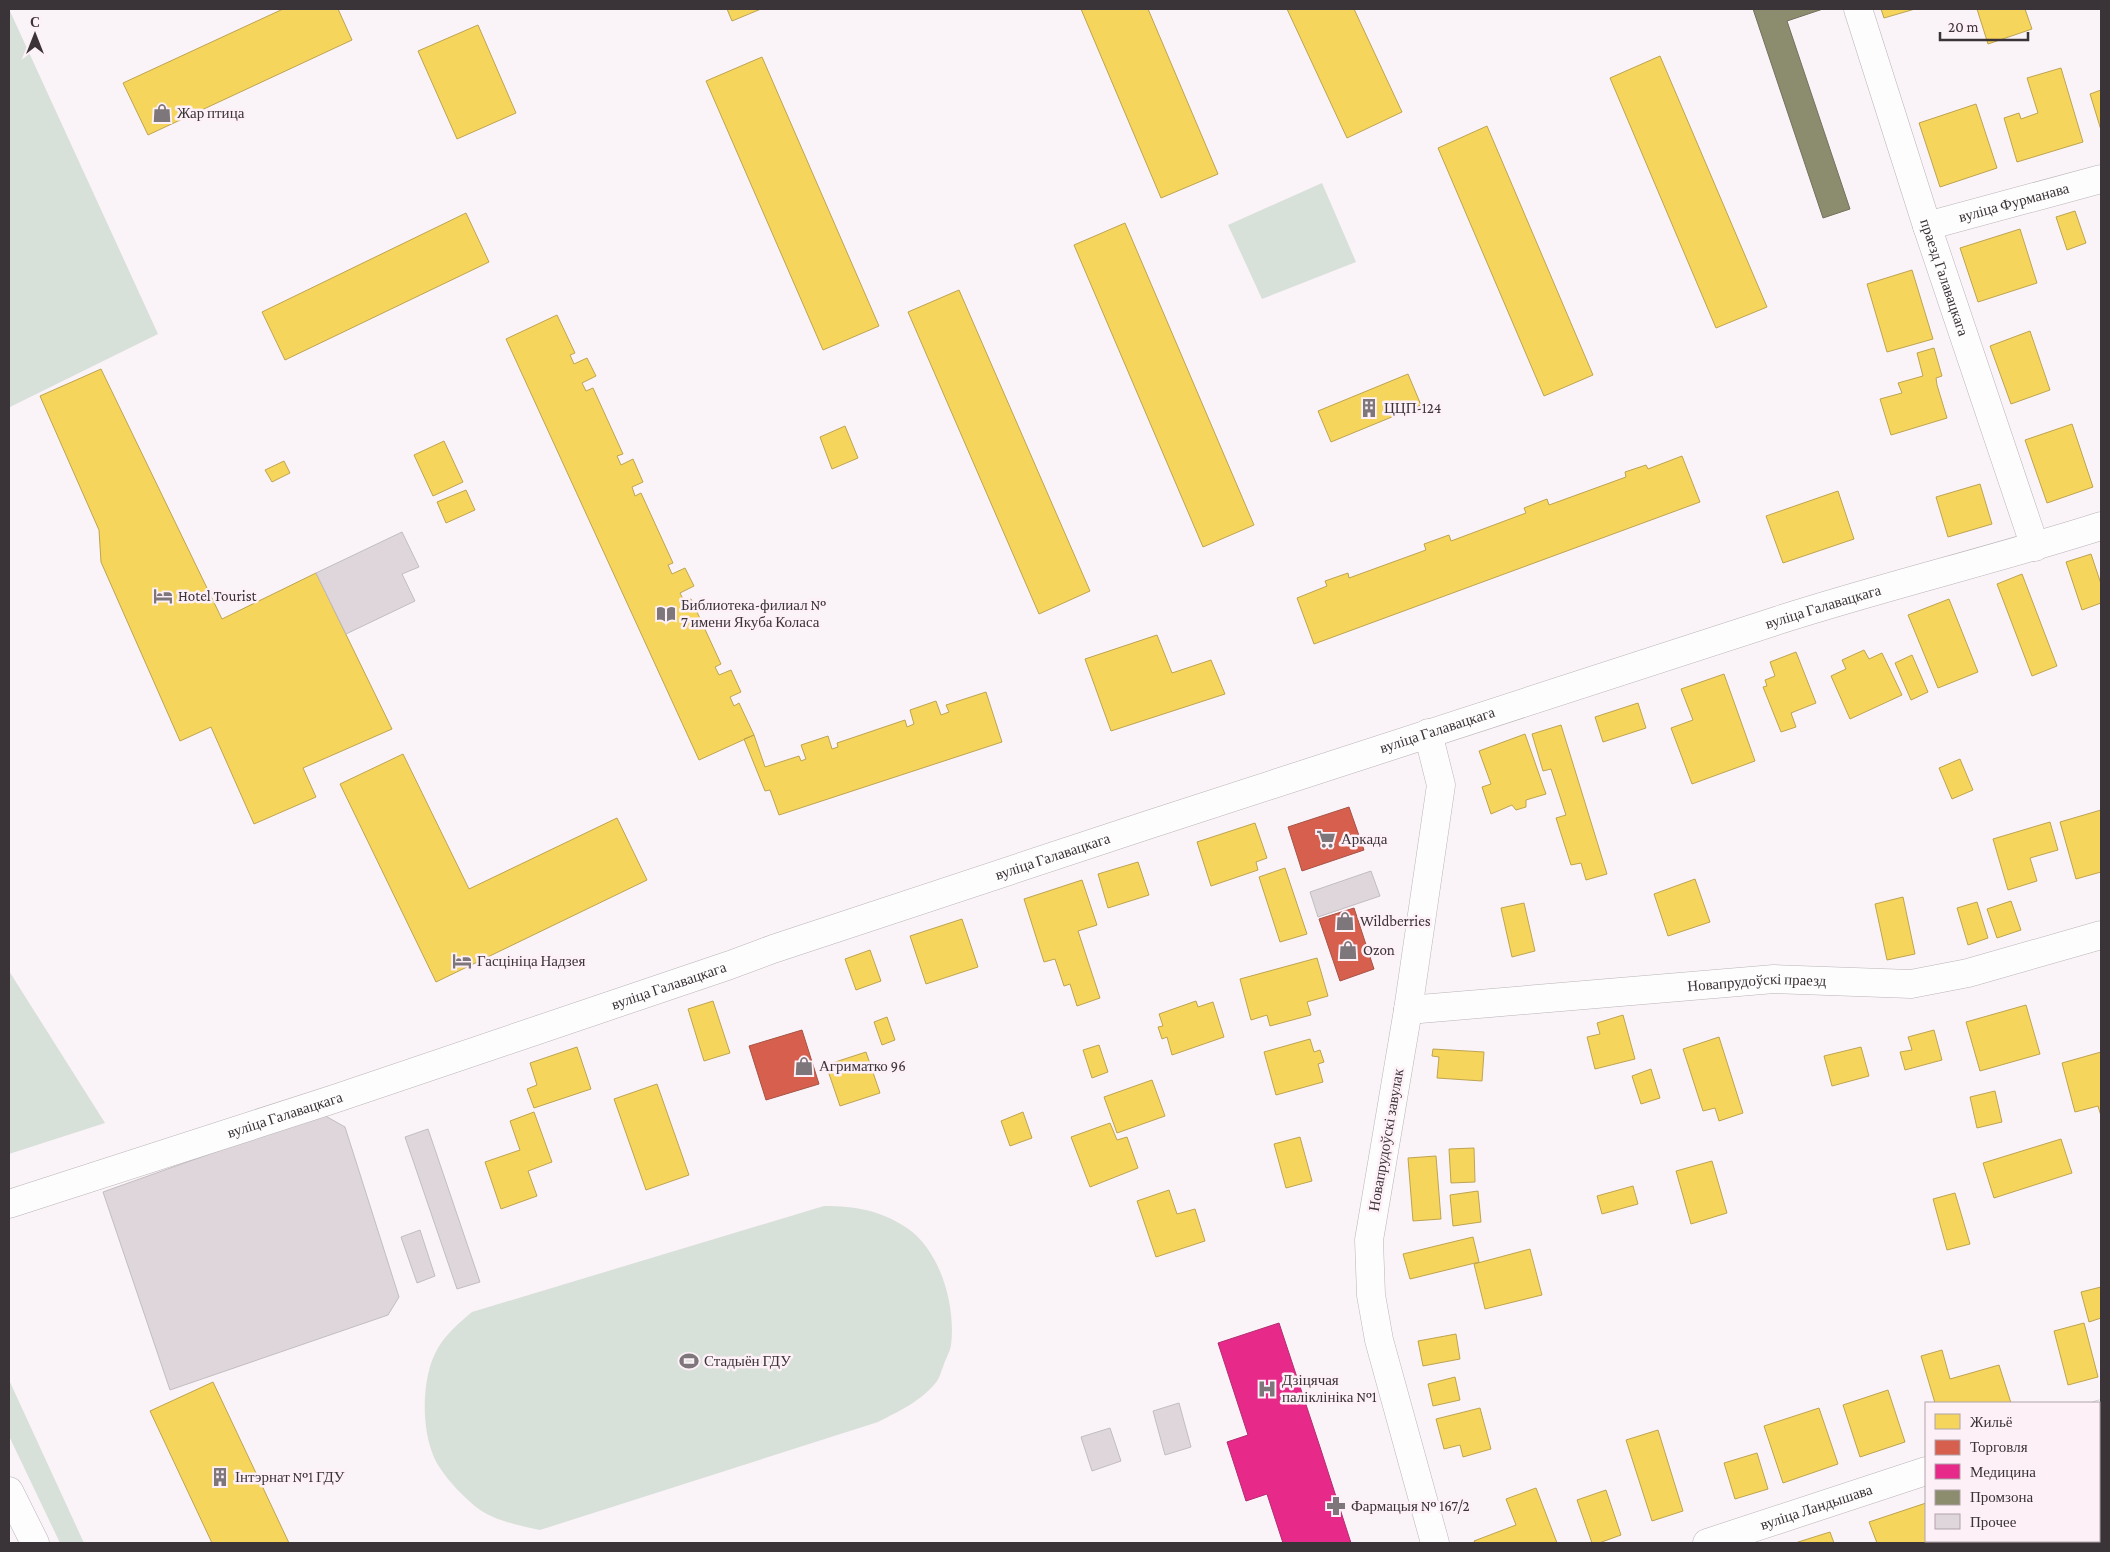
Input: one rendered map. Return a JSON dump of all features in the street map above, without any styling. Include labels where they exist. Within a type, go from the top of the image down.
[{"type":"street","name":"праезд Галавацкага","points":[[1858,9],[1927,226],[2035,547]]},
{"type":"street","name":"вуліца Фурманава","points":[[1927,226],[2101,179]]},
{"type":"street","name":"вуліца Галавацкага","points":[[9,1204],[343,1096],[730,965],[773,948],[1292,776],[1783,619],[2035,547],[2101,526]]},
{"type":"street","name":"Новапрудоўскі завулак","points":[[1428,734],[1441,785],[1408,1010],[1368,1240],[1371,1295],[1379,1340],[1435,1543]]},
{"type":"street","name":"Новапрудоўскі праезд","points":[[1408,1010],[1774,978],[1911,984],[1968,973],[2101,935]]},
{"type":"street","name":"вуліца Ландышава","points":[[1707,1543],[1925,1472]]},
{"type":"street","points":[[9,1490],[34,1543]]},
{"type":"shaded area","points":[[9,9],[158,334],[10,407],[9,406]]},
{"type":"shaded area","points":[[1322,183],[1356,262],[1262,299],[1228,225]]},
{"type":"shaded area","points":[[9,971],[105,1123],[9,1154]]},
{"type":"shaded area","name":"Стадыён ГДУ","points":[[824,1206],[867,1210],[897,1222],[919,1238],[937,1265],[944,1281],[951,1314],[951,1345],[938,1379],[917,1400],[878,1422],[540,1530],[506,1522],[483,1512],[461,1494],[440,1468],[433,1456],[426,1425],[425,1391],[428,1375],[438,1348],[472,1312]]},
{"type":"shaded area","points":[[9,1380],[84,1543],[60,1543],[9,1436]]},
{"type":"building: Жильё","points":[[283,9],[338,9],[352,40],[148,135],[123,83]]},
{"type":"building: Жильё","points":[[727,9],[761,9],[732,21]]},
{"type":"building: Жильё","points":[[1081,9],[1148,9],[1218,174],[1161,198]]},
{"type":"building: Жильё","points":[[1287,9],[1354,9],[1402,112],[1347,138]]},
{"type":"building: Жильё","points":[[1881,9],[1915,9],[1884,18]]},
{"type":"building: Жильё","points":[[1977,9],[2025,9],[2032,29],[1988,44]]},
{"type":"building: Жильё","points":[[478,25],[516,113],[457,139],[418,51]]},
{"type":"building: Жильё","points":[[1660,56],[1767,307],[1716,328],[1610,78]]},
{"type":"building: Жильё","points":[[762,57],[879,326],[823,350],[706,81]]},
{"type":"building: Жильё","points":[[2061,68],[2083,142],[2017,162],[2004,118],[2019,113],[2021,119],[2038,113],[2027,78]]},
{"type":"building: Жильё","points":[[2101,90],[2101,130],[2090,94]]},
{"type":"building: Жильё","points":[[1976,104],[1997,168],[1940,187],[1919,123]]},
{"type":"building: Жильё","points":[[1487,126],[1593,375],[1544,396],[1438,148]]},
{"type":"building: Жильё","points":[[2075,211],[2086,243],[2067,250],[2056,217]]},
{"type":"building: Жильё","points":[[466,213],[489,262],[285,360],[262,312]]},
{"type":"building: Жильё","points":[[1125,223],[1254,525],[1203,547],[1074,245]]},
{"type":"building: Жильё","points":[[2020,229],[2037,283],[1978,302],[1960,248]]},
{"type":"building: Жильё","points":[[1912,270],[1933,339],[1887,352],[1867,284]]},
{"type":"building: Жильё","points":[[959,290],[1090,591],[1039,614],[908,312]]},
{"type":"building: Жильё","points":[[557,315],[575,353],[570,355],[574,364],[587,358],[596,376],[582,383],[586,391],[593,388],[623,454],[617,456],[621,465],[633,459],[643,482],[632,487],[635,496],[641,493],[673,563],[668,565],[672,574],[685,568],[694,586],[680,593],[684,601],[691,599],[721,664],[715,667],[719,675],[731,670],[741,692],[730,697],[734,706],[739,703],[754,735],[699,760],[506,339]]},
{"type":"building: Жильё","points":[[2030,331],[2050,390],[2011,404],[1990,346]]},
{"type":"building: Жильё","points":[[1934,348],[1942,376],[1936,378],[1937,385],[1947,418],[1891,435],[1880,399],[1902,393],[1898,383],[1923,376],[1917,353]]},
{"type":"building: Жильё","name":"Hotel Tourist","points":[[101,369],[222,619],[316,573],[392,729],[303,768],[316,797],[254,824],[211,727],[180,741],[101,562],[99,530],[40,396]]},
{"type":"building: Жильё","name":"ЦЦП-124","points":[[1408,374],[1421,405],[1331,442],[1318,411]]},
{"type":"building: Жильё","points":[[2072,424],[2093,487],[2047,503],[2025,440]]},
{"type":"building: Жильё","points":[[845,426],[858,458],[832,469],[820,437]]},
{"type":"building: Жильё","points":[[444,441],[463,482],[433,496],[414,455]]},
{"type":"building: Жильё","points":[[1682,456],[1700,502],[1314,644],[1297,598],[1327,586],[1325,581],[1348,573],[1349,578],[1426,550],[1424,544],[1449,535],[1451,541],[1526,513],[1524,508],[1547,499],[1549,505],[1626,477],[1625,472],[1646,465],[1648,469]]},
{"type":"building: Жильё","points":[[284,461],[290,473],[272,482],[265,470]]},
{"type":"building: Жильё","points":[[1980,484],[1992,524],[1948,537],[1936,497]]},
{"type":"building: Жильё","points":[[466,490],[475,510],[446,523],[437,502]]},
{"type":"building: Жильё","points":[[1838,491],[1854,539],[1783,563],[1766,516]]},
{"type":"building: Жильё","points":[[2091,554],[2101,584],[2101,603],[2082,610],[2066,562]]},
{"type":"building: Жильё","points":[[2022,574],[2057,666],[2032,676],[1997,584]]},
{"type":"building: Жильё","points":[[1949,599],[1978,672],[1938,688],[1908,615]]},
{"type":"building: Жильё","points":[[1157,635],[1172,673],[1211,660],[1225,694],[1111,731],[1085,659]]},
{"type":"building: Жильё","points":[[1864,650],[1869,659],[1882,653],[1902,695],[1850,719],[1831,676],[1846,669],[1842,660]]},
{"type":"building: Жильё","points":[[1796,652],[1816,703],[1791,713],[1796,727],[1781,732],[1763,687],[1767,686],[1765,680],[1775,676],[1770,662]]},
{"type":"building: Жильё","points":[[1912,655],[1928,692],[1911,700],[1895,663]]},
{"type":"building: Жильё","points":[[1724,674],[1755,761],[1692,784],[1671,728],[1693,720],[1681,689]]},
{"type":"building: Жильё","points":[[986,692],[1002,742],[779,815],[770,790],[765,791],[744,739],[754,735],[765,767],[799,756],[801,761],[806,759],[801,745],[828,736],[832,749],[838,747],[837,743],[905,720],[907,727],[914,724],[910,710],[936,701],[941,715],[949,712],[946,705]]},
{"type":"building: Жильё","points":[[1638,703],[1646,728],[1603,742],[1595,717]]},
{"type":"building: Жильё","points":[[1561,725],[1607,874],[1586,880],[1581,863],[1571,865],[1556,818],[1566,815],[1551,769],[1543,771],[1532,734]]},
{"type":"building: Жильё","points":[[1525,734],[1546,794],[1526,800],[1526,807],[1516,810],[1512,805],[1491,814],[1482,787],[1491,784],[1479,751]]},
{"type":"building: Жильё","points":[[403,754],[469,889],[617,818],[647,880],[436,982],[340,784]]},
{"type":"building: Жильё","points":[[1960,759],[1973,790],[1952,799],[1939,768]]},
{"type":"building: Жильё","points":[[2101,810],[2101,872],[2076,879],[2060,822]]},
{"type":"building: Жильё","points":[[2050,822],[2058,850],[2030,858],[2037,881],[2008,890],[1993,839]]},
{"type":"building: Жильё","points":[[1255,823],[1267,858],[1256,862],[1258,870],[1211,886],[1197,842]]},
{"type":"building: Жильё","points":[[1138,862],[1149,895],[1108,908],[1098,874]]},
{"type":"building: Жильё","points":[[1285,868],[1307,934],[1280,942],[1259,877]]},
{"type":"building: Жильё","points":[[1695,879],[1710,922],[1668,936],[1654,894]]},
{"type":"building: Жильё","points":[[1082,880],[1097,925],[1078,931],[1100,998],[1077,1006],[1070,984],[1064,986],[1055,959],[1044,962],[1024,899]]},
{"type":"building: Жильё","points":[[1903,897],[1915,954],[1887,960],[1875,904]]},
{"type":"building: Жильё","points":[[2011,901],[2021,930],[1997,938],[1987,909]]},
{"type":"building: Жильё","points":[[1977,902],[1988,938],[1968,945],[1957,908]]},
{"type":"building: Жильё","points":[[1524,903],[1535,951],[1512,957],[1501,908]]},
{"type":"building: Жильё","points":[[962,919],[978,967],[926,984],[910,936]]},
{"type":"building: Жильё","points":[[870,950],[881,981],[856,990],[845,959]]},
{"type":"building: Жильё","points":[[1317,958],[1328,996],[1307,1002],[1311,1015],[1270,1026],[1267,1015],[1251,1020],[1240,979]]},
{"type":"building: Жильё","points":[[713,1001],[730,1053],[704,1061],[688,1009]]},
{"type":"building: Жильё","points":[[1196,1001],[1198,1007],[1213,1002],[1224,1037],[1172,1055],[1167,1037],[1162,1039],[1158,1027],[1163,1026],[1159,1014]]},
{"type":"building: Жильё","points":[[2026,1005],[2040,1054],[1980,1071],[1966,1022]]},
{"type":"building: Жильё","points":[[1623,1015],[1635,1059],[1595,1069],[1587,1037],[1600,1034],[1597,1023]]},
{"type":"building: Жильё","points":[[887,1017],[895,1040],[882,1045],[874,1022]]},
{"type":"building: Жильё","points":[[1934,1030],[1942,1060],[1905,1070],[1900,1052],[1912,1050],[1908,1037]]},
{"type":"building: Жильё","points":[[1719,1037],[1743,1113],[1719,1121],[1715,1108],[1703,1111],[1683,1049]]},
{"type":"building: Жильё","points":[[1310,1039],[1314,1052],[1320,1050],[1324,1062],[1318,1064],[1323,1082],[1276,1095],[1264,1052]]},
{"type":"building: Жильё","points":[[1099,1045],[1108,1072],[1092,1078],[1083,1050]]},
{"type":"building: Жильё","points":[[577,1047],[591,1089],[534,1108],[527,1089],[537,1085],[530,1063]]},
{"type":"building: Жильё","points":[[1861,1047],[1869,1076],[1832,1086],[1824,1056]]},
{"type":"building: Жильё","points":[[1433,1049],[1484,1052],[1482,1081],[1437,1078],[1439,1057],[1432,1056]]},
{"type":"building: Жильё","points":[[866,1052],[880,1093],[840,1106],[826,1065]]},
{"type":"building: Жильё","points":[[2101,1052],[2101,1116],[2098,1106],[2075,1112],[2062,1063]]},
{"type":"building: Жильё","points":[[1651,1069],[1660,1098],[1641,1104],[1632,1076]]},
{"type":"building: Жильё","points":[[1152,1080],[1165,1116],[1117,1133],[1104,1097]]},
{"type":"building: Жильё","points":[[657,1084],[689,1175],[646,1190],[614,1099]]},
{"type":"building: Жильё","points":[[1995,1091],[2002,1122],[1977,1128],[1970,1097]]},
{"type":"building: Жильё","points":[[534,1112],[552,1162],[528,1171],[537,1196],[501,1209],[485,1162],[520,1150],[510,1121]]},
{"type":"building: Жильё","points":[[1023,1112],[1032,1138],[1010,1146],[1001,1121]]},
{"type":"building: Жильё","points":[[1110,1123],[1117,1140],[1127,1137],[1138,1168],[1090,1187],[1071,1137]]},
{"type":"building: Жильё","points":[[1300,1137],[1312,1181],[1286,1188],[1274,1144]]},
{"type":"building: Жильё","points":[[2061,1139],[2072,1173],[1994,1198],[1983,1163]]},
{"type":"building: Жильё","points":[[1474,1148],[1475,1182],[1451,1183],[1449,1149]]},
{"type":"building: Жильё","points":[[1436,1156],[1441,1219],[1413,1221],[1408,1158]]},
{"type":"building: Жильё","points":[[1712,1161],[1727,1213],[1691,1224],[1676,1171]]},
{"type":"building: Жильё","points":[[1633,1186],[1638,1204],[1602,1214],[1597,1196]]},
{"type":"building: Жильё","points":[[1169,1190],[1177,1214],[1195,1209],[1205,1241],[1156,1257],[1137,1201]]},
{"type":"building: Жильё","points":[[1478,1191],[1481,1222],[1453,1226],[1450,1195]]},
{"type":"building: Жильё","points":[[1955,1193],[1970,1244],[1947,1250],[1933,1199]]},
{"type":"building: Жильё","points":[[1473,1237],[1479,1262],[1410,1279],[1403,1254]]},
{"type":"building: Жильё","points":[[1530,1249],[1542,1295],[1485,1309],[1474,1264]]},
{"type":"building: Жильё","points":[[2101,1287],[2101,1318],[2089,1322],[2081,1292]]},
{"type":"building: Жильё","points":[[2084,1323],[2098,1377],[2068,1385],[2054,1331]]},
{"type":"building: Жильё","points":[[1456,1334],[1460,1359],[1423,1366],[1418,1341]]},
{"type":"building: Жильё","points":[[1942,1350],[1950,1379],[1999,1365],[2011,1402],[1935,1402],[1921,1356]]},
{"type":"building: Жильё","points":[[1455,1377],[1460,1400],[1433,1406],[1428,1384]]},
{"type":"building: Жильё","name":"Інтэрнат №1 ГДУ","points":[[213,1382],[289,1543],[212,1543],[150,1411]]},
{"type":"building: Жильё","points":[[1888,1390],[1905,1442],[1860,1457],[1843,1405]]},
{"type":"building: Жильё","points":[[1480,1408],[1491,1449],[1463,1457],[1460,1445],[1444,1449],[1436,1419]]},
{"type":"building: Жильё","points":[[1819,1408],[1838,1464],[1783,1483],[1764,1426]]},
{"type":"building: Жильё","points":[[1658,1430],[1683,1511],[1652,1521],[1626,1440]]},
{"type":"building: Жильё","points":[[2101,1447],[2101,1481],[2100,1478]]},
{"type":"building: Жильё","points":[[1757,1453],[1768,1489],[1735,1499],[1724,1463]]},
{"type":"building: Жильё","points":[[1536,1488],[1557,1543],[1475,1543],[1474,1541],[1516,1525],[1506,1499]]},
{"type":"building: Жильё","points":[[1606,1490],[1621,1535],[1599,1543],[1592,1543],[1577,1500]]},
{"type":"building: Жильё","points":[[1925,1503],[1925,1542],[1944,1543],[1877,1543],[1869,1522]]},
{"type":"building: Жильё","points":[[1830,1532],[1834,1543],[1795,1543]]},
{"type":"building: Жильё","points":[[2056,1542],[2091,1543],[2057,1543]]},
{"type":"building: Торговля","name":"Аркада","points":[[1349,807],[1364,850],[1302,871],[1288,827]]},
{"type":"building: Торговля","points":[[1354,908],[1374,969],[1340,981],[1319,919]]},
{"type":"building: Торговля","points":[[802,1030],[819,1084],[766,1100],[749,1046]]},
{"type":"building: Медицина","name":"Дзіцячая паліклініка №1","points":[[1279,1323],[1351,1543],[1283,1543],[1267,1494],[1246,1501],[1227,1442],[1248,1435],[1218,1343]]},
{"type":"building: Промзона","points":[[1753,9],[1823,9],[1787,21],[1850,209],[1823,218]]},
{"type":"building: Прочее","points":[[402,532],[419,567],[402,574],[415,601],[346,634],[316,573]]},
{"type":"building: Прочее","points":[[1371,871],[1380,896],[1318,917],[1310,892]]},
{"type":"building: Прочее","points":[[322,1114],[345,1127],[399,1297],[388,1315],[170,1390],[103,1192]]},
{"type":"building: Прочее","points":[[428,1129],[480,1282],[457,1289],[405,1137]]},
{"type":"building: Прочее","points":[[420,1230],[435,1276],[417,1283],[401,1237]]},
{"type":"building: Прочее","points":[[1179,1403],[1191,1447],[1165,1455],[1153,1411]]},
{"type":"building: Прочее","points":[[1110,1428],[1121,1461],[1092,1471],[1081,1437]]},
{"type":"place","name":"Жар птица","points":[[162,113]]},
{"type":"place","name":"ЦЦП-124","points":[[1369,408]]},
{"type":"place","name":"Hotel Tourist","points":[[163,596]]},
{"type":"place","name":"Библиотека-филиал № 7 имени Якуба Коласа","points":[[666,614]]},
{"type":"place","name":"Аркада","points":[[1326,839]]},
{"type":"place","name":"Wildberries","points":[[1345,921]]},
{"type":"place","name":"Ozon","points":[[1348,950]]},
{"type":"place","name":"Гасцініца Надзея","points":[[462,961]]},
{"type":"place","name":"Агриматко 96","points":[[804,1066]]},
{"type":"place","name":"Стадыён ГДУ","points":[[689,1361]]},
{"type":"place","name":"Дзіцячая паліклініка №1","points":[[1267,1389]]},
{"type":"place","name":"Інтэрнат №1 ГДУ","points":[[220,1477]]},
{"type":"place","name":"Фармацыя № 167/2","points":[[1336,1506]]}]
